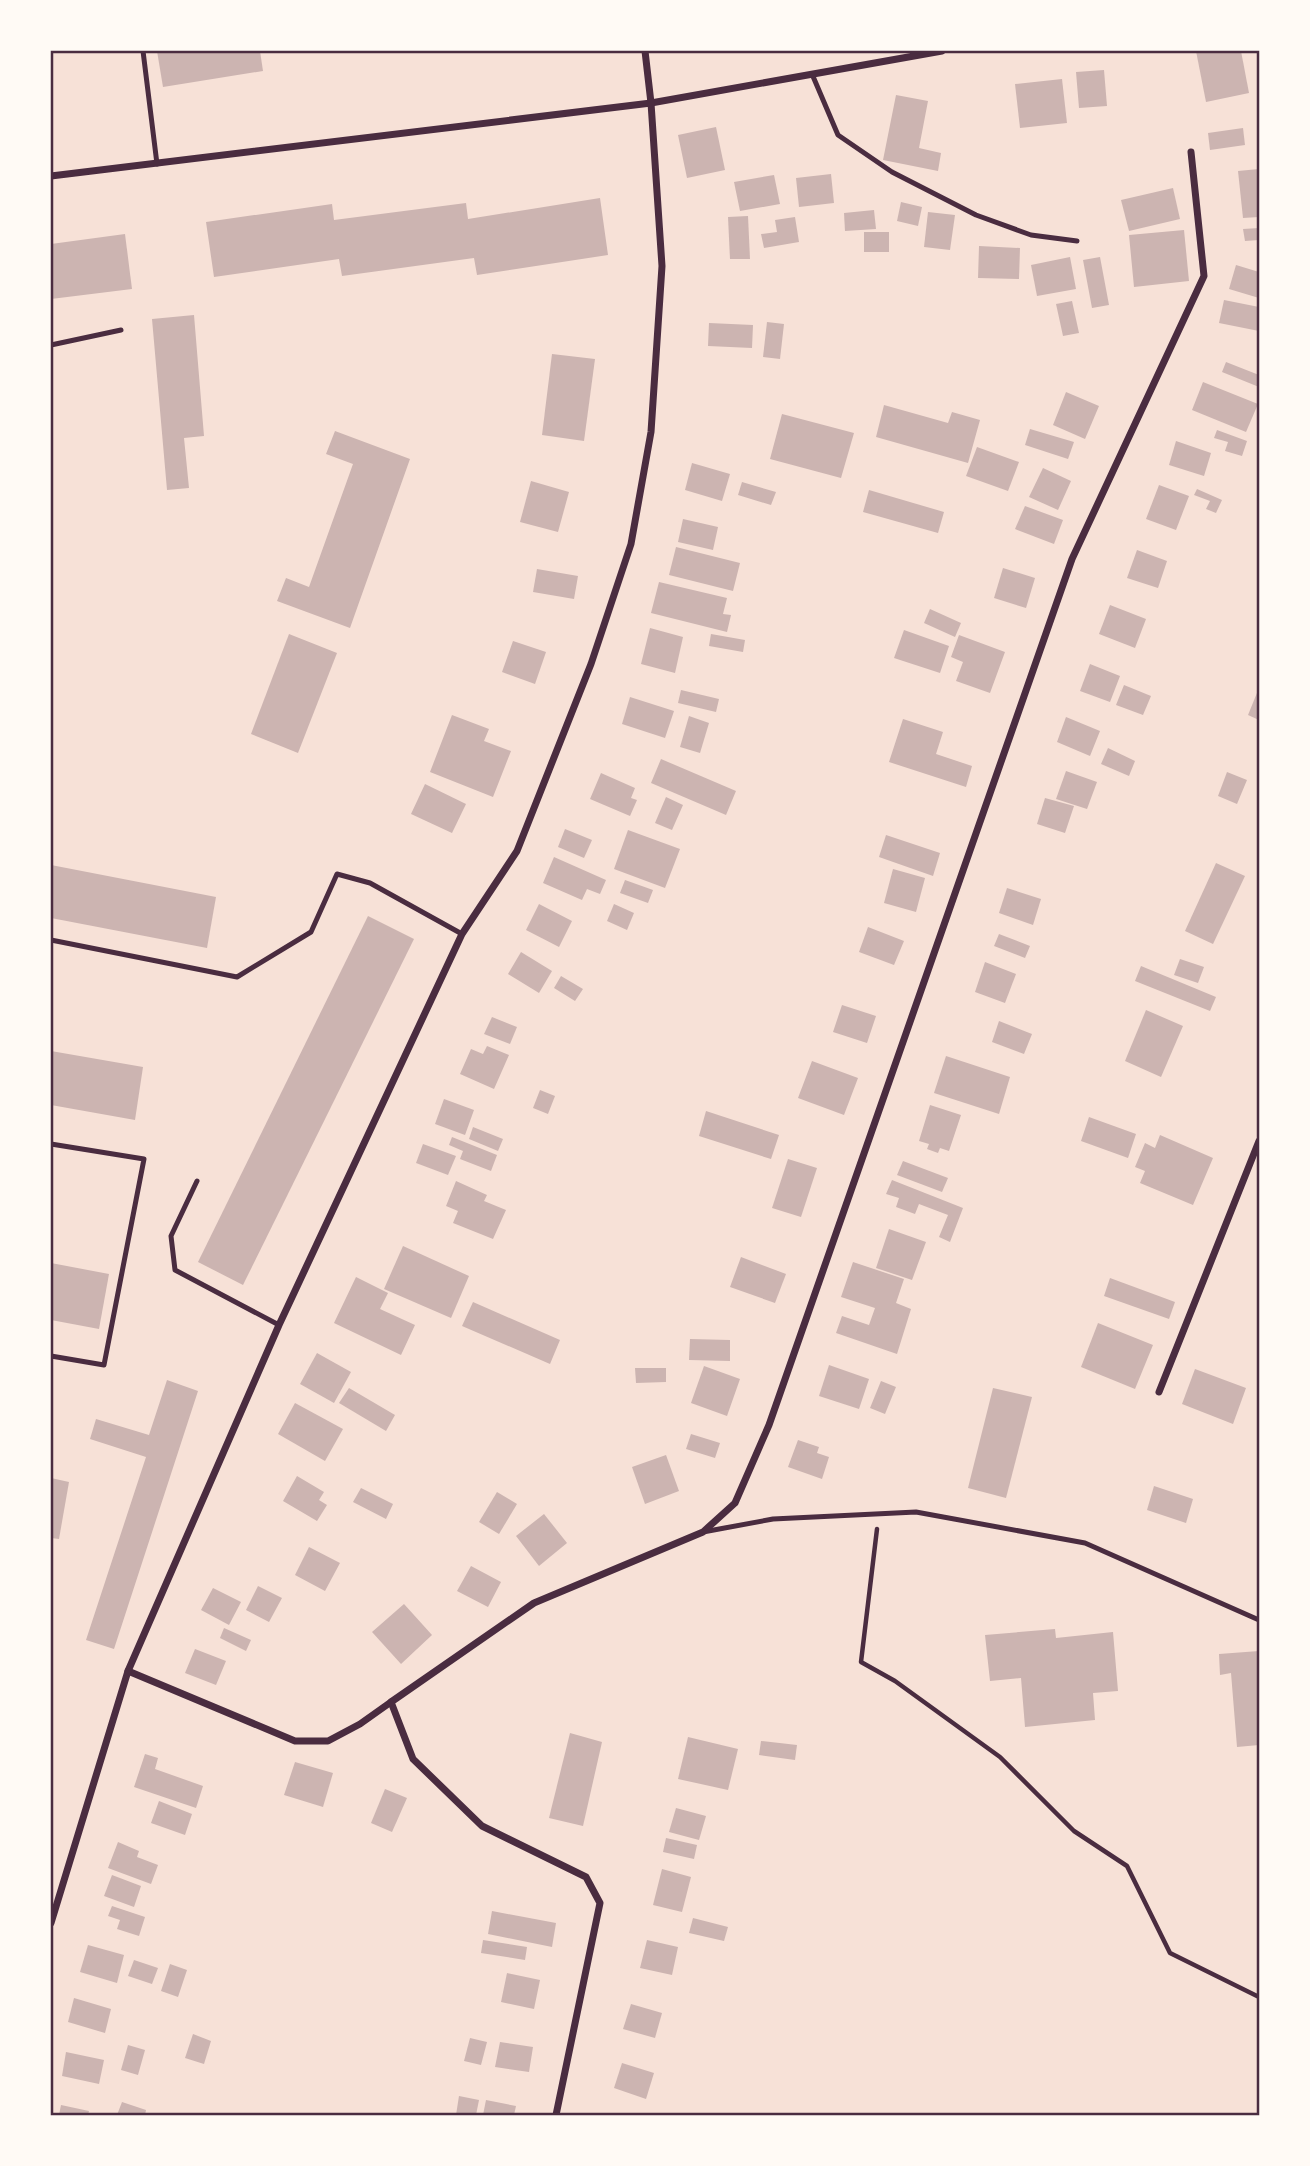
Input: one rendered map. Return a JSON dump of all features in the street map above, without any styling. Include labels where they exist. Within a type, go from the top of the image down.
[{"type":"street","points":[[51,1923],[128,1671],[279,1325],[462,934],[517,851],[591,664],[631,544],[651,432],[662,266],[645,51]]},
{"type":"street","points":[[51,176],[651,103],[942,51]]},
{"type":"street","points":[[128,1671],[295,1741],[328,1741],[360,1724],[534,1604],[703,1532],[735,1503],[769,1425],[1072,559],[1203,276],[1191,152]]},
{"type":"street","points":[[1159,1392],[1259,1141]]},
{"type":"street","points":[[391,1702],[413,1759],[482,1825],[586,1877],[600,1903],[556,2115]]},
{"type":"lane","points":[[143,51],[157,164]]},
{"type":"lane","points":[[812,74],[838,135],[892,172],[976,215],[1031,235],[1077,242]]},
{"type":"lane","points":[[51,345],[121,330]]},
{"type":"lane","points":[[51,940],[237,977],[311,932],[337,874],[370,883],[462,934]]},
{"type":"lane","points":[[51,1144],[144,1159],[104,1365],[51,1356]]},
{"type":"lane","points":[[197,1181],[171,1236],[175,1270],[279,1325]]},
{"type":"lane","points":[[703,1532],[773,1519],[916,1512],[1085,1543],[1259,1620]]},
{"type":"path","points":[[878,1514],[861,1662],[895,1681],[1000,1757],[1074,1831],[1127,1866],[1170,1953],[1259,1997]]},
{"type":"building","points":[[157,51],[260,51],[263,71],[163,87]]},
{"type":"building","points":[[1196,51],[1241,51],[1249,93],[1206,102]]},
{"type":"building","points":[[1104,70],[1107,106],[1079,108],[1076,72]]},
{"type":"building","points":[[1062,79],[1067,123],[1020,128],[1015,84]]},
{"type":"building","points":[[896,95],[928,101],[919,148],[941,153],[938,171],[883,160]]},
{"type":"building","points":[[716,127],[725,170],[687,178],[678,135]]},
{"type":"building","points":[[1243,128],[1245,145],[1210,150],[1208,133]]},
{"type":"building","points":[[1259,169],[1259,217],[1243,218],[1238,171]]},
{"type":"building","points":[[831,174],[834,203],[799,207],[796,178]]},
{"type":"building","points":[[774,175],[780,204],[740,211],[734,182]]},
{"type":"building","points":[[1173,188],[1180,219],[1129,231],[1121,200]]},
{"type":"building","points":[[600,198],[608,255],[477,275],[474,258],[342,276],[339,259],[214,277],[206,222],[332,204],[334,220],[466,203],[468,219]]},
{"type":"building","points":[[901,202],[922,207],[918,226],[897,221]]},
{"type":"building","points":[[874,210],[876,229],[845,231],[844,213]]},
{"type":"building","points":[[928,212],[955,215],[950,250],[924,247]]},
{"type":"building","points":[[748,216],[750,259],[730,259],[728,217]]},
{"type":"building","points":[[795,217],[799,242],[764,248],[761,234],[777,232],[775,220]]},
{"type":"building","points":[[1259,228],[1259,240],[1245,241],[1243,229]]},
{"type":"building","points":[[1184,230],[1189,281],[1134,287],[1129,235]]},
{"type":"building","points":[[864,232],[889,232],[889,252],[864,252]]},
{"type":"building","points":[[125,234],[132,289],[51,299],[51,244]]},
{"type":"building","points":[[979,246],[1020,248],[1019,279],[978,278]]},
{"type":"building","points":[[1070,257],[1076,289],[1037,296],[1031,265]]},
{"type":"building","points":[[1100,257],[1109,305],[1092,308],[1083,260]]},
{"type":"building","points":[[1236,265],[1259,272],[1259,298],[1229,289]]},
{"type":"building","points":[[1224,300],[1259,307],[1259,331],[1219,323]]},
{"type":"building","points":[[1072,301],[1079,333],[1063,336],[1056,304]]},
{"type":"building","points":[[194,315],[204,436],[184,438],[189,488],[167,490],[152,319]]},
{"type":"building","points":[[767,322],[784,324],[780,359],[763,357]]},
{"type":"building","points":[[709,323],[753,325],[752,348],[708,346]]},
{"type":"building","points":[[552,354],[595,359],[584,441],[542,435]]},
{"type":"building","points":[[1226,362],[1259,375],[1259,387],[1222,372]]},
{"type":"building","points":[[1203,382],[1258,404],[1246,432],[1192,410]]},
{"type":"building","points":[[1066,392],[1099,406],[1085,439],[1053,425]]},
{"type":"building","points":[[884,405],[948,423],[952,412],[980,420],[968,463],[876,437]]},
{"type":"building","points":[[782,414],[854,433],[841,478],[770,459]]},
{"type":"building","points":[[1030,429],[1074,442],[1068,459],[1025,445]]},
{"type":"building","points":[[1217,430],[1247,441],[1242,456],[1225,451],[1228,442],[1214,438]]},
{"type":"building","points":[[335,431],[410,459],[350,628],[277,601],[286,578],[309,587],[353,464],[326,454]]},
{"type":"building","points":[[1176,441],[1211,453],[1204,476],[1169,465]]},
{"type":"building","points":[[977,447],[1019,462],[1008,491],[966,476]]},
{"type":"building","points":[[692,463],[730,474],[722,501],[685,490]]},
{"type":"building","points":[[1043,468],[1071,481],[1058,510],[1029,497]]},
{"type":"building","points":[[531,481],[569,492],[558,532],[520,522]]},
{"type":"building","points":[[742,482],[776,492],[771,505],[738,495]]},
{"type":"building","points":[[1159,485],[1189,496],[1176,530],[1146,519]]},
{"type":"building","points":[[1197,489],[1222,500],[1216,513],[1206,509],[1210,501],[1194,495]]},
{"type":"building","points":[[869,490],[944,512],[938,533],[863,512]]},
{"type":"building","points":[[1025,506],[1063,520],[1054,544],[1015,529]]},
{"type":"building","points":[[683,519],[718,527],[713,550],[678,542]]},
{"type":"building","points":[[676,547],[740,563],[733,591],[669,575]]},
{"type":"building","points":[[1137,550],[1167,561],[1158,588],[1127,578]]},
{"type":"building","points":[[1003,568],[1035,578],[1026,608],[994,598]]},
{"type":"building","points":[[537,569],[578,576],[574,599],[533,592]]},
{"type":"building","points":[[659,582],[727,598],[723,614],[731,615],[727,632],[651,613]]},
{"type":"building","points":[[1110,605],[1146,619],[1135,648],[1099,634]]},
{"type":"building","points":[[930,609],[961,623],[955,637],[924,623]]},
{"type":"building","points":[[650,628],[683,637],[675,673],[641,664]]},
{"type":"building","points":[[904,630],[949,646],[940,673],[894,658]]},
{"type":"building","points":[[289,634],[337,653],[298,753],[251,734]]},
{"type":"building","points":[[711,634],[745,640],[743,652],[709,646]]},
{"type":"building","points":[[959,635],[1005,652],[990,693],[956,681],[963,662],[951,657]]},
{"type":"building","points":[[513,641],[546,652],[535,684],[502,672]]},
{"type":"building","points":[[1090,664],[1120,676],[1110,702],[1080,691]]},
{"type":"building","points":[[1124,685],[1151,696],[1143,715],[1116,705]]},
{"type":"building","points":[[1259,688],[1259,720],[1248,715]]},
{"type":"building","points":[[681,690],[719,699],[716,712],[678,703]]},
{"type":"building","points":[[630,697],[674,711],[665,738],[622,724]]},
{"type":"building","points":[[452,715],[489,729],[484,741],[511,751],[493,797],[430,772]]},
{"type":"building","points":[[689,716],[709,723],[700,753],[680,747]]},
{"type":"building","points":[[1066,717],[1100,731],[1090,756],[1057,742]]},
{"type":"building","points":[[903,719],[943,732],[936,754],[972,766],[966,787],[889,762]]},
{"type":"building","points":[[1108,748],[1135,761],[1129,776],[1101,764]]},
{"type":"building","points":[[661,759],[736,791],[726,815],[651,783]]},
{"type":"building","points":[[1066,771],[1097,782],[1087,809],[1056,799]]},
{"type":"building","points":[[1227,772],[1247,780],[1237,804],[1218,796]]},
{"type":"building","points":[[601,773],[635,788],[631,798],[637,800],[630,816],[590,799]]},
{"type":"building","points":[[425,784],[466,804],[452,833],[411,814]]},
{"type":"building","points":[[666,797],[683,805],[672,830],[655,823]]},
{"type":"building","points":[[1045,798],[1074,806],[1065,833],[1037,824]]},
{"type":"building","points":[[565,829],[592,840],[584,858],[558,847]]},
{"type":"building","points":[[628,830],[680,849],[665,888],[614,869]]},
{"type":"building","points":[[886,835],[940,853],[933,876],[879,857]]},
{"type":"building","points":[[554,857],[606,880],[600,894],[587,889],[582,900],[543,883]]},
{"type":"building","points":[[1216,863],[1245,876],[1213,944],[1185,931]]},
{"type":"building","points":[[51,865],[216,897],[207,948],[51,918]]},
{"type":"building","points":[[893,869],[925,878],[916,912],[884,903]]},
{"type":"building","points":[[625,880],[653,890],[648,903],[620,893]]},
{"type":"building","points":[[1007,888],[1041,899],[1033,925],[999,913]]},
{"type":"building","points":[[539,904],[572,921],[559,947],[526,930]]},
{"type":"building","points":[[614,904],[634,913],[627,930],[607,921]]},
{"type":"building","points":[[368,916],[414,939],[243,1285],[198,1262]]},
{"type":"building","points":[[868,927],[904,941],[894,965],[859,952]]},
{"type":"building","points":[[999,934],[1030,946],[1025,958],[994,946]]},
{"type":"building","points":[[521,952],[552,971],[539,993],[508,974]]},
{"type":"building","points":[[1180,959],[1204,967],[1198,983],[1174,975]]},
{"type":"building","points":[[985,962],[1016,974],[1005,1003],[975,992]]},
{"type":"building","points":[[1141,966],[1216,997],[1210,1011],[1135,981]]},
{"type":"building","points":[[561,976],[583,989],[575,1001],[554,988]]},
{"type":"building","points":[[842,1005],[876,1016],[867,1043],[833,1032]]},
{"type":"building","points":[[1146,1010],[1183,1026],[1161,1077],[1125,1061]]},
{"type":"building","points":[[492,1017],[517,1027],[510,1044],[484,1034]]},
{"type":"building","points":[[999,1021],[1032,1034],[1024,1054],[992,1042]]},
{"type":"building","points":[[487,1046],[509,1055],[494,1089],[460,1074],[471,1049],[483,1054]]},
{"type":"building","points":[[51,1051],[143,1067],[135,1120],[51,1105]]},
{"type":"building","points":[[946,1056],[1010,1077],[999,1114],[934,1093]]},
{"type":"building","points":[[812,1061],[858,1078],[844,1115],[798,1098]]},
{"type":"building","points":[[540,1090],[555,1096],[548,1114],[533,1108]]},
{"type":"building","points":[[444,1099],[474,1110],[465,1135],[435,1124]]},
{"type":"building","points":[[930,1105],[961,1115],[949,1151],[940,1148],[938,1153],[927,1149],[929,1144],[919,1141]]},
{"type":"building","points":[[706,1111],[779,1135],[771,1159],[699,1136]]},
{"type":"building","points":[[1089,1117],[1136,1134],[1128,1158],[1081,1141]]},
{"type":"building","points":[[473,1127],[503,1139],[498,1151],[469,1139]]},
{"type":"building","points":[[1160,1135],[1213,1158],[1193,1205],[1140,1183],[1145,1171],[1135,1167],[1145,1143],[1155,1148]]},
{"type":"building","points":[[452,1137],[497,1155],[491,1171],[460,1159],[463,1151],[449,1145]]},
{"type":"building","points":[[423,1144],[456,1156],[448,1175],[416,1163]]},
{"type":"building","points":[[788,1159],[817,1168],[801,1217],[772,1208]]},
{"type":"building","points":[[903,1161],[948,1178],[942,1192],[897,1175]]},
{"type":"building","points":[[892,1180],[963,1208],[950,1242],[939,1237],[948,1215],[919,1204],[915,1214],[896,1207],[899,1198],[886,1194]]},
{"type":"building","points":[[456,1181],[487,1195],[484,1201],[506,1210],[493,1239],[453,1223],[458,1211],[446,1206]]},
{"type":"building","points":[[889,1229],[926,1242],[912,1280],[876,1268]]},
{"type":"building","points":[[403,1246],[469,1276],[451,1318],[384,1289]]},
{"type":"building","points":[[741,1257],[786,1274],[775,1303],[730,1287]]},
{"type":"building","points":[[853,1262],[904,1279],[896,1303],[911,1309],[897,1354],[836,1333],[842,1316],[869,1325],[875,1308],[841,1297]]},
{"type":"building","points":[[51,1263],[109,1274],[99,1329],[51,1320]]},
{"type":"building","points":[[356,1277],[388,1293],[380,1309],[415,1325],[401,1355],[334,1323]]},
{"type":"building","points":[[1110,1278],[1175,1302],[1169,1319],[1104,1296]]},
{"type":"building","points":[[473,1302],[560,1340],[550,1364],[462,1326]]},
{"type":"building","points":[[1098,1323],[1153,1345],[1135,1389],[1081,1367]]},
{"type":"building","points":[[690,1339],[730,1340],[730,1361],[689,1360]]},
{"type":"building","points":[[317,1353],[351,1372],[334,1403],[300,1384]]},
{"type":"building","points":[[829,1365],[869,1379],[859,1409],[819,1396]]},
{"type":"building","points":[[704,1366],[740,1379],[727,1416],[691,1403]]},
{"type":"building","points":[[635,1368],[666,1368],[666,1382],[636,1383]]},
{"type":"building","points":[[1195,1369],[1246,1388],[1233,1424],[1182,1404]]},
{"type":"building","points":[[167,1380],[198,1391],[114,1649],[86,1640],[146,1457],[90,1439],[96,1419],[149,1435]]},
{"type":"building","points":[[881,1381],[896,1387],[885,1414],[870,1408]]},
{"type":"building","points":[[349,1388],[395,1415],[386,1431],[339,1403]]},
{"type":"building","points":[[993,1388],[1032,1397],[1006,1498],[968,1488]]},
{"type":"building","points":[[295,1403],[343,1429],[325,1461],[278,1434]]},
{"type":"building","points":[[691,1434],[720,1443],[715,1458],[686,1449]]},
{"type":"building","points":[[798,1440],[819,1447],[817,1453],[829,1457],[822,1479],[788,1467]]},
{"type":"building","points":[[666,1455],[679,1491],[645,1504],[632,1467]]},
{"type":"building","points":[[297,1476],[324,1492],[319,1500],[327,1505],[317,1521],[283,1501]]},
{"type":"building","points":[[51,1478],[69,1482],[59,1539],[51,1538]]},
{"type":"building","points":[[1154,1486],[1193,1499],[1186,1523],[1147,1510]]},
{"type":"building","points":[[361,1488],[393,1504],[386,1519],[353,1502]]},
{"type":"building","points":[[497,1492],[517,1504],[499,1534],[479,1522]]},
{"type":"building","points":[[544,1514],[567,1543],[539,1566],[516,1536]]},
{"type":"building","points":[[309,1547],[340,1563],[325,1591],[295,1575]]},
{"type":"building","points":[[471,1566],[501,1582],[488,1607],[457,1591]]},
{"type":"building","points":[[258,1586],[282,1598],[269,1622],[246,1610]]},
{"type":"building","points":[[213,1588],[241,1602],[229,1625],[201,1610]]},
{"type":"building","points":[[404,1604],[432,1635],[401,1664],[372,1632]]},
{"type":"building","points":[[224,1628],[251,1640],[246,1651],[220,1638]]},
{"type":"building","points":[[1055,1629],[1056,1638],[1113,1632],[1118,1691],[1093,1693],[1095,1720],[1025,1727],[1021,1678],[990,1681],[985,1635]]},
{"type":"building","points":[[195,1649],[226,1661],[216,1685],[185,1673]]},
{"type":"building","points":[[1259,1651],[1259,1745],[1237,1747],[1231,1673],[1220,1675],[1219,1654]]},
{"type":"building","points":[[570,1733],[602,1742],[583,1826],[549,1818]]},
{"type":"building","points":[[688,1737],[738,1749],[728,1790],[678,1779]]},
{"type":"building","points":[[761,1741],[797,1745],[795,1760],[759,1755]]},
{"type":"building","points":[[145,1754],[158,1758],[155,1769],[203,1786],[196,1808],[134,1787]]},
{"type":"building","points":[[295,1762],[333,1773],[323,1807],[284,1795]]},
{"type":"building","points":[[385,1789],[407,1798],[392,1832],[371,1823]]},
{"type":"building","points":[[159,1801],[192,1814],[185,1835],[151,1823]]},
{"type":"building","points":[[676,1808],[706,1816],[699,1840],[669,1832]]},
{"type":"building","points":[[666,1838],[697,1845],[694,1859],[663,1852]]},
{"type":"building","points":[[118,1842],[139,1851],[137,1857],[158,1865],[151,1884],[108,1868]]},
{"type":"building","points":[[662,1869],[691,1877],[682,1912],[653,1905]]},
{"type":"building","points":[[112,1875],[141,1886],[134,1907],[104,1896]]},
{"type":"building","points":[[112,1906],[145,1917],[139,1936],[117,1929],[120,1920],[108,1916]]},
{"type":"building","points":[[492,1911],[556,1923],[552,1947],[488,1934]]},
{"type":"building","points":[[693,1918],[728,1927],[724,1941],[689,1933]]},
{"type":"building","points":[[483,1940],[527,1947],[525,1960],[481,1953]]},
{"type":"building","points":[[647,1940],[678,1947],[672,1975],[640,1968]]},
{"type":"building","points":[[88,1945],[124,1955],[117,1983],[80,1972]]},
{"type":"building","points":[[134,1960],[158,1968],[152,1984],[128,1976]]},
{"type":"building","points":[[170,1964],[187,1970],[178,1997],[161,1991]]},
{"type":"building","points":[[507,1973],[540,1980],[534,2009],[501,2002]]},
{"type":"building","points":[[74,1998],[111,2009],[105,2033],[68,2022]]},
{"type":"building","points":[[631,2004],[662,2013],[655,2038],[623,2029]]},
{"type":"building","points":[[193,2034],[211,2041],[204,2064],[185,2058]]},
{"type":"building","points":[[470,2038],[487,2042],[481,2065],[464,2061]]},
{"type":"building","points":[[500,2042],[533,2047],[529,2072],[495,2067]]},
{"type":"building","points":[[128,2045],[145,2050],[138,2075],[121,2070]]},
{"type":"building","points":[[66,2052],[104,2060],[99,2084],[62,2076]]},
{"type":"building","points":[[622,2063],[654,2073],[646,2099],[614,2088]]},
{"type":"building","points":[[459,2096],[479,2100],[476,2115],[456,2115]]},
{"type":"building","points":[[486,2100],[516,2106],[514,2115],[483,2115]]},
{"type":"building","points":[[122,2102],[146,2110],[145,2115],[117,2115]]},
{"type":"building","points":[[61,2105],[89,2111],[88,2115],[59,2115]]}]
